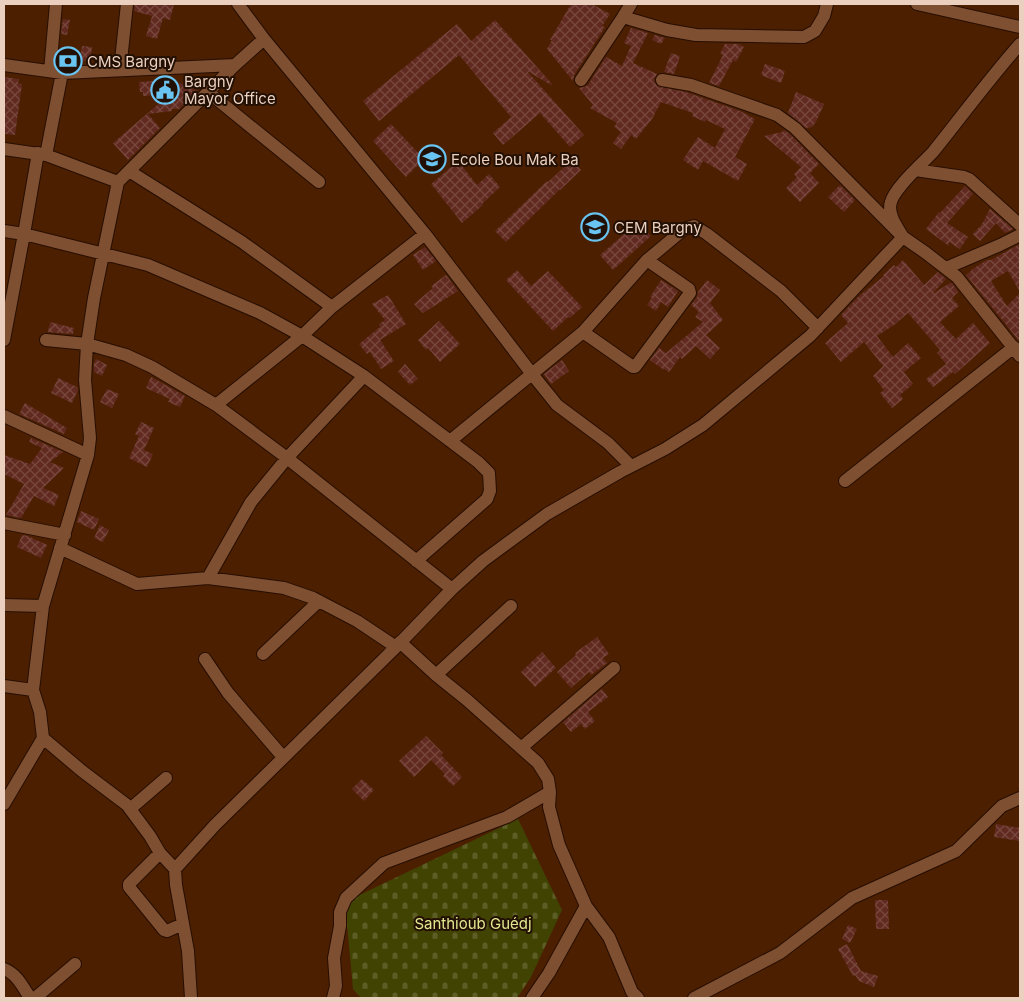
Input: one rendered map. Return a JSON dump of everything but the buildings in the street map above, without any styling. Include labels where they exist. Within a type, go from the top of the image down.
[{"type":"street","points":[[4,340],[24,234],[42,154],[56,72],[56,4]]},
{"type":"street","points":[[120,70],[128,4]]},
{"type":"street","points":[[238,4],[264,39],[425,234],[557,405],[608,443],[631,466]]},
{"type":"street","points":[[581,80],[631,4]]},
{"type":"street","points":[[624,17],[667,30],[696,35],[804,37],[814,31],[824,16],[827,4]]},
{"type":"street","points":[[918,4],[956,8],[1020,27]]},
{"type":"street","points":[[4,804],[43,738],[40,712],[33,690],[43,606],[88,455],[90,438],[85,380],[87,344],[94,298],[118,182],[235,65],[264,39]]},
{"type":"street","points":[[903,237],[892,219],[890,208],[897,191],[934,150],[1020,44]]},
{"type":"street","points":[[4,65],[56,72],[235,65]]},
{"type":"street","points":[[662,80],[691,85],[782,118],[795,128],[903,237],[957,277],[1017,352],[846,481]]},
{"type":"street","points":[[208,92],[319,182]]},
{"type":"street","points":[[4,149],[42,154],[118,182]]},
{"type":"street","points":[[915,170],[969,178],[1020,225]]},
{"type":"street","points":[[129,171],[242,242],[332,307]]},
{"type":"street","points":[[450,441],[583,332],[647,260],[684,229],[694,226],[707,234],[782,291],[818,328]]},
{"type":"street","points":[[4,231],[24,234],[148,265],[260,313],[302,336],[364,376],[478,462],[489,473],[490,491],[487,499],[416,561]]},
{"type":"street","points":[[216,405],[302,336],[332,307],[425,234]]},
{"type":"street","points":[[946,268],[1020,235]]},
{"type":"street","points":[[175,869],[215,825],[283,757],[452,589],[483,561],[548,514],[703,425],[818,328],[903,237]]},
{"type":"street","points":[[583,332],[635,367],[690,294],[689,289],[647,260]]},
{"type":"street","points":[[46,340],[87,344],[126,355],[152,367],[216,405],[288,458],[452,589]]},
{"type":"street","points":[[208,578],[251,502],[288,458],[364,376]]},
{"type":"street","points":[[4,416],[88,455]]},
{"type":"street","points":[[4,523],[64,535]]},
{"type":"street","points":[[60,548],[137,584],[208,578],[284,588],[319,601],[398,644],[467,700],[538,762],[548,778],[550,792],[549,807],[559,845],[586,906],[608,937],[632,992],[638,998]]},
{"type":"street","points":[[263,654],[319,601]]},
{"type":"street","points":[[4,604],[43,606]]},
{"type":"street","points":[[436,675],[511,606]]},
{"type":"street","points":[[206,659],[228,694],[283,757]]},
{"type":"street","points":[[521,748],[614,668]]},
{"type":"street","points":[[4,686],[33,690]]},
{"type":"street","points":[[43,738],[127,805],[160,853],[175,869],[176,885],[188,951],[191,998]]},
{"type":"street","points":[[130,809],[166,778]]},
{"type":"street","points":[[333,998],[336,986],[334,958],[340,926],[340,912],[346,898],[384,863],[507,817],[550,792]]},
{"type":"street","points":[[694,998],[780,953],[852,898],[956,851],[1002,806],[1020,798]]},
{"type":"street","points":[[160,853],[129,884],[129,887],[164,930],[167,931],[183,924]]},
{"type":"street","points":[[532,998],[548,974],[586,906]]},
{"type":"street","points":[[35,998],[75,964]]},
{"type":"street","points":[[4,970],[12,973],[30,998]]},
{"type":"green space","name":"Santhioub Guédj","points":[[518,819],[562,910],[531,977],[517,998],[361,998],[353,989],[345,902]]},
{"type":"place","name":"CMS Bargny","points":[[68,61]]},
{"type":"place","name":"Bargny Mayor Office","points":[[165,90]]},
{"type":"place","name":"Ecole Bou Mak Ba","points":[[432,159]]},
{"type":"place","name":"CEM Bargny","points":[[595,227]]}]
